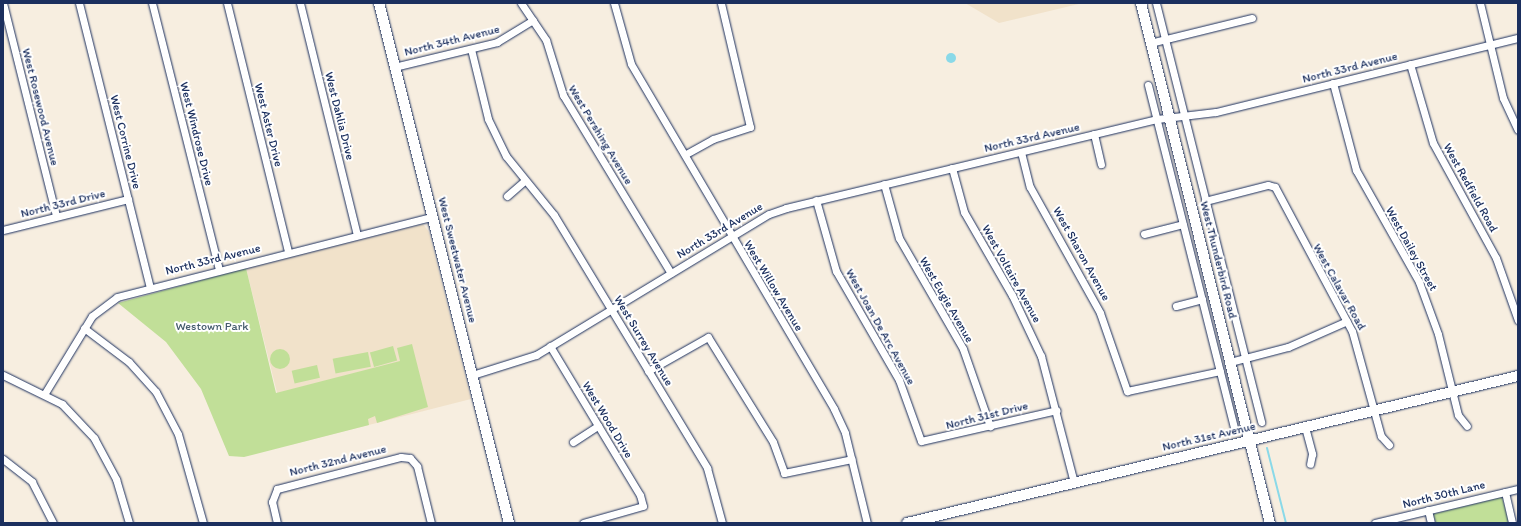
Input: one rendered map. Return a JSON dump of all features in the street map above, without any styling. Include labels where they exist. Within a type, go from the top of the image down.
[{"type":"street","name":"West Rosewood Avenue","points":[[3,3],[56,216]]},
{"type":"street","name":"West Corrine Drive","points":[[79,3],[150,287]]},
{"type":"street","name":"West Windrose Drive","points":[[152,3],[219,269]]},
{"type":"street","name":"West Aster Drive","points":[[227,3],[288,252]]},
{"type":"street","name":"West Dahlia Drive","points":[[300,3],[358,235]]},
{"type":"street","name":"West Sweetwater Avenue","points":[[379,3],[510,523]]},
{"type":"street","name":"West Pershing Avenue","points":[[521,3],[546,40],[562,95],[671,274]]},
{"type":"street","name":"West Willow Avenue","points":[[614,3],[627,54],[686,154],[731,237],[834,409],[852,459],[867,523]]},
{"type":"street","points":[[686,154],[713,140],[750,127],[720,3]]},
{"type":"street","name":"West Thunderbird Road","points":[[1141,3],[1270,523]]},
{"type":"street","name":"West Thunderbird Road","points":[[1156,3],[1261,422]]},
{"type":"street","points":[[1480,3],[1503,98],[1518,130]]},
{"type":"street","points":[[1150,43],[1252,18]]},
{"type":"street","name":"North 34th Avenue","points":[[394,67],[471,49],[507,38],[533,20]]},
{"type":"street","name":"North 33rd Avenue","points":[[472,375],[525,359],[550,346],[768,214],[816,200],[1157,119],[1184,117],[1518,38]]},
{"type":"street","name":"West Surrey Avenue","points":[[471,49],[488,119],[524,181],[554,214],[709,472],[722,523]]},
{"type":"street","name":"West Redfield Road","points":[[1410,64],[1433,143],[1496,258],[1518,320]]},
{"type":"street","name":"West Dailey Street","points":[[1332,83],[1356,170],[1419,282],[1438,334],[1458,415],[1467,426]]},
{"type":"street","name":"West Thunderbird Road","points":[[1148,85],[1234,428]]},
{"type":"street","name":"North 33rd Avenue","points":[[1094,134],[1101,164]]},
{"type":"street","name":"West Sharon Avenue","points":[[1021,152],[1030,187],[1100,313],[1127,391],[1220,371]]},
{"type":"street","name":"West Voltaire Avenue","points":[[952,168],[964,212],[1012,295],[1041,356],[1057,410],[1074,483]]},
{"type":"street","points":[[507,196],[524,181]]},
{"type":"street","name":"West Eugie Avenue","points":[[884,184],[899,238],[963,349],[990,426]]},
{"type":"street","name":"West Calavar Road","points":[[1205,201],[1268,185],[1275,187],[1347,321],[1360,353],[1381,436],[1389,445]]},
{"type":"street","name":"North 33rd Drive","points":[[3,230],[128,199]]},
{"type":"street","name":"West Joan De Arc Avenue","points":[[816,200],[836,271],[899,380],[921,441]]},
{"type":"street","name":"North 33rd Avenue","points":[[46,393],[84,328],[96,312],[114,299],[150,287],[219,269],[432,217]]},
{"type":"street","points":[[1144,234],[1183,224]]},
{"type":"street","points":[[1176,306],[1202,299]]},
{"type":"street","points":[[1230,362],[1293,345],[1347,321]]},
{"type":"street","points":[[84,328],[129,362],[156,392],[178,434],[203,523]]},
{"type":"street","points":[[648,371],[708,337],[773,442],[784,473],[852,459]]},
{"type":"street","name":"West Wood Drive","points":[[550,346],[640,495],[643,506],[583,523]]},
{"type":"street","points":[[3,375],[46,393],[77,419],[109,462],[129,523]]},
{"type":"street","name":"North 31st Avenue","points":[[906,523],[1518,376]]},
{"type":"street","name":"North 31st Drive","points":[[921,441],[1057,410]]},
{"type":"street","points":[[573,442],[598,426]]},
{"type":"street","points":[[1306,427],[1312,454],[1310,464]]},
{"type":"street","name":"North 32nd Avenue","points":[[278,523],[274,492],[282,487],[379,462],[410,458],[417,466],[431,523]]},
{"type":"street","points":[[3,459],[32,482],[53,523]]},
{"type":"street","name":"North 30th Lane","points":[[1375,523],[1518,489]]},
{"type":"street","points":[[1505,492],[1512,523]]},
{"type":"street","points":[[1428,510],[1431,523]]},
{"type":"shaded area","points":[[965,3],[1083,3],[999,23]]},
{"type":"shaded area","points":[[423,224],[429,232],[471,399],[290,445],[246,268]]},
{"type":"green space","name":"Westown Park","points":[[246,268],[276,393],[400,361],[397,348],[412,344],[428,407],[377,423],[375,416],[368,419],[369,425],[244,457],[229,456],[201,389],[166,342],[118,303]]},
{"type":"green space","points":[[393,346],[397,360],[374,367],[370,353]]},
{"type":"green space","points":[[276,349],[284,349],[290,355],[290,363],[284,369],[276,369],[270,363],[270,355]]},
{"type":"green space","points":[[368,352],[371,367],[336,374],[333,359]]},
{"type":"green space","points":[[317,365],[320,378],[295,384],[292,371]]},
{"type":"green space","points":[[1502,497],[1509,523],[1436,523],[1433,514]]},
{"type":"water","points":[[949,53],[953,53],[956,58],[953,63],[949,63],[946,60],[946,56]]},
{"type":"waterway","points":[[1267,448],[1286,523]]}]
